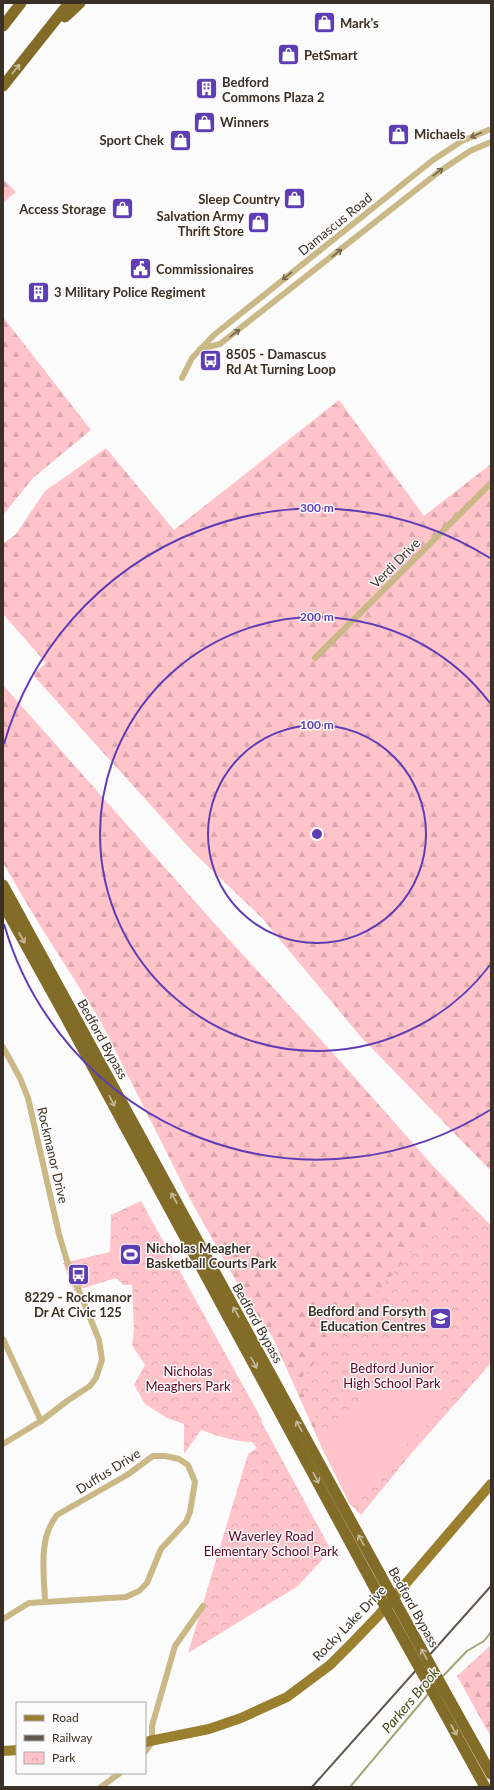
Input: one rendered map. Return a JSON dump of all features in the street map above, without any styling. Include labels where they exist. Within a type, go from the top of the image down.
[{"type":"highway","points":[[3,26],[21,3]]},
{"type":"highway","points":[[3,86],[69,3]]},
{"type":"highway","points":[[29,53],[80,3]]},
{"type":"highway","name":"Bedford Bypass","points":[[3,884],[376,1578]]},
{"type":"highway","name":"Bedford Bypass","points":[[3,904],[439,1692],[485,1787]]},
{"type":"highway","name":"Bedford Bypass","points":[[439,1692],[491,1774]]},
{"type":"main road","name":"Rocky Lake Drive","points":[[149,1742],[209,1729],[241,1718],[287,1697],[330,1665],[378,1616],[491,1484]]},
{"type":"main road","points":[[3,1751],[16,1750]]},
{"type":"street","name":"Damascus Road","points":[[182,378],[188,364],[200,349],[224,327],[433,160],[462,141],[491,129]]},
{"type":"street","name":"Damascus Road","points":[[200,349],[220,344],[440,171],[470,151],[491,142]]},
{"type":"street","name":"Verdi Drive","points":[[315,658],[491,483]]},
{"type":"street","name":"Rockmanor Drive","points":[[3,1047],[28,1098],[59,1234],[67,1260],[99,1340],[102,1360],[96,1378],[90,1386],[41,1421],[3,1444]]},
{"type":"street","points":[[3,1339],[41,1421]]},
{"type":"street","name":"Duffus Drive","points":[[3,1619],[29,1603],[126,1597],[139,1591],[147,1583],[161,1549],[186,1522],[190,1512],[195,1482],[188,1465],[179,1459],[165,1456],[153,1456],[128,1475],[58,1515],[51,1523],[43,1550],[45,1601]]},
{"type":"street","points":[[149,1742],[152,1726],[175,1646],[203,1606]]},
{"type":"street","points":[[101,1787],[119,1774]]},
{"type":"green space","points":[[3,179],[16,192],[3,203]]},
{"type":"green space","points":[[3,317],[91,430],[33,478],[3,515]]},
{"type":"green space","points":[[339,400],[424,516],[491,464],[491,1171],[361,1037],[261,917],[193,852],[33,675],[46,663],[3,614],[3,544],[16,534],[45,491],[106,448],[174,530]]},
{"type":"green space","points":[[3,685],[223,933],[333,1053],[434,1167],[491,1226],[491,1266],[321,1446],[273,1338],[244,1295],[191,1201],[100,1020],[39,924],[3,863]]},
{"type":"green space","name":"Bedford Junior High School Park","points":[[461,1196],[491,1226],[491,1363],[410,1455],[361,1515],[350,1504],[321,1446],[321,1427],[297,1383]]},
{"type":"green space","points":[[141,1201],[261,1418],[262,1423],[331,1550],[298,1586],[188,1653],[248,1454],[257,1448],[252,1442],[233,1440],[201,1430],[184,1454],[184,1424],[167,1418],[145,1404],[134,1385],[145,1365],[132,1345],[134,1330],[132,1285],[124,1285],[116,1278],[74,1291],[63,1263],[110,1252],[111,1215]]},
{"type":"green space","name":"Nicholas Meagher Basketball Courts Park","points":[[148,1241],[153,1258],[115,1269],[110,1252]]},
{"type":"green space","points":[[408,1354],[455,1395],[350,1504],[321,1446]]},
{"type":"green space","points":[[491,1645],[491,1737],[457,1676]]},
{"type":"waterway","name":"Parkers Brook","points":[[442,1677],[467,1651],[484,1641],[491,1632]]},
{"type":"waterway","name":"Parkers Brook","points":[[350,1787],[429,1693]]},
{"type":"railway","points":[[312,1787],[491,1586]]},
{"type":"place","name":"Mark's","points":[[325,23]]},
{"type":"place","name":"PetSmart","points":[[288,55]]},
{"type":"place","name":"Bedford Commons Plaza 2","points":[[206,89]]},
{"type":"place","name":"Winners","points":[[204,122]]},
{"type":"place","name":"Michaels","points":[[398,134]]},
{"type":"place","name":"Sport Chek","points":[[180,140]]},
{"type":"place","name":"Sleep Country","points":[[295,199]]},
{"type":"place","name":"Access Storage","points":[[122,209]]},
{"type":"place","name":"Salvation Army Thrift Store","points":[[259,223]]},
{"type":"place","name":"Commissionaires","points":[[140,269]]},
{"type":"place","name":"3 Military Police Regiment","points":[[38,292]]},
{"type":"place","name":"8505 - Damascus Rd At Turning Loop","points":[[210,361]]},
{"type":"place","name":"Nicholas Meagher Basketball Courts Park","points":[[131,1255]]},
{"type":"place","name":"8229 - Rockmanor Dr At Civic 125","points":[[78,1275]]},
{"type":"place","name":"Bedford and Forsyth Education Centres","points":[[441,1318]]},
{"type":"park label","name":"Nicholas Meaghers Park","points":[[188,1378]]},
{"type":"park label","name":"Waverley Road Elementary School Park","points":[[271,1544]]}]
